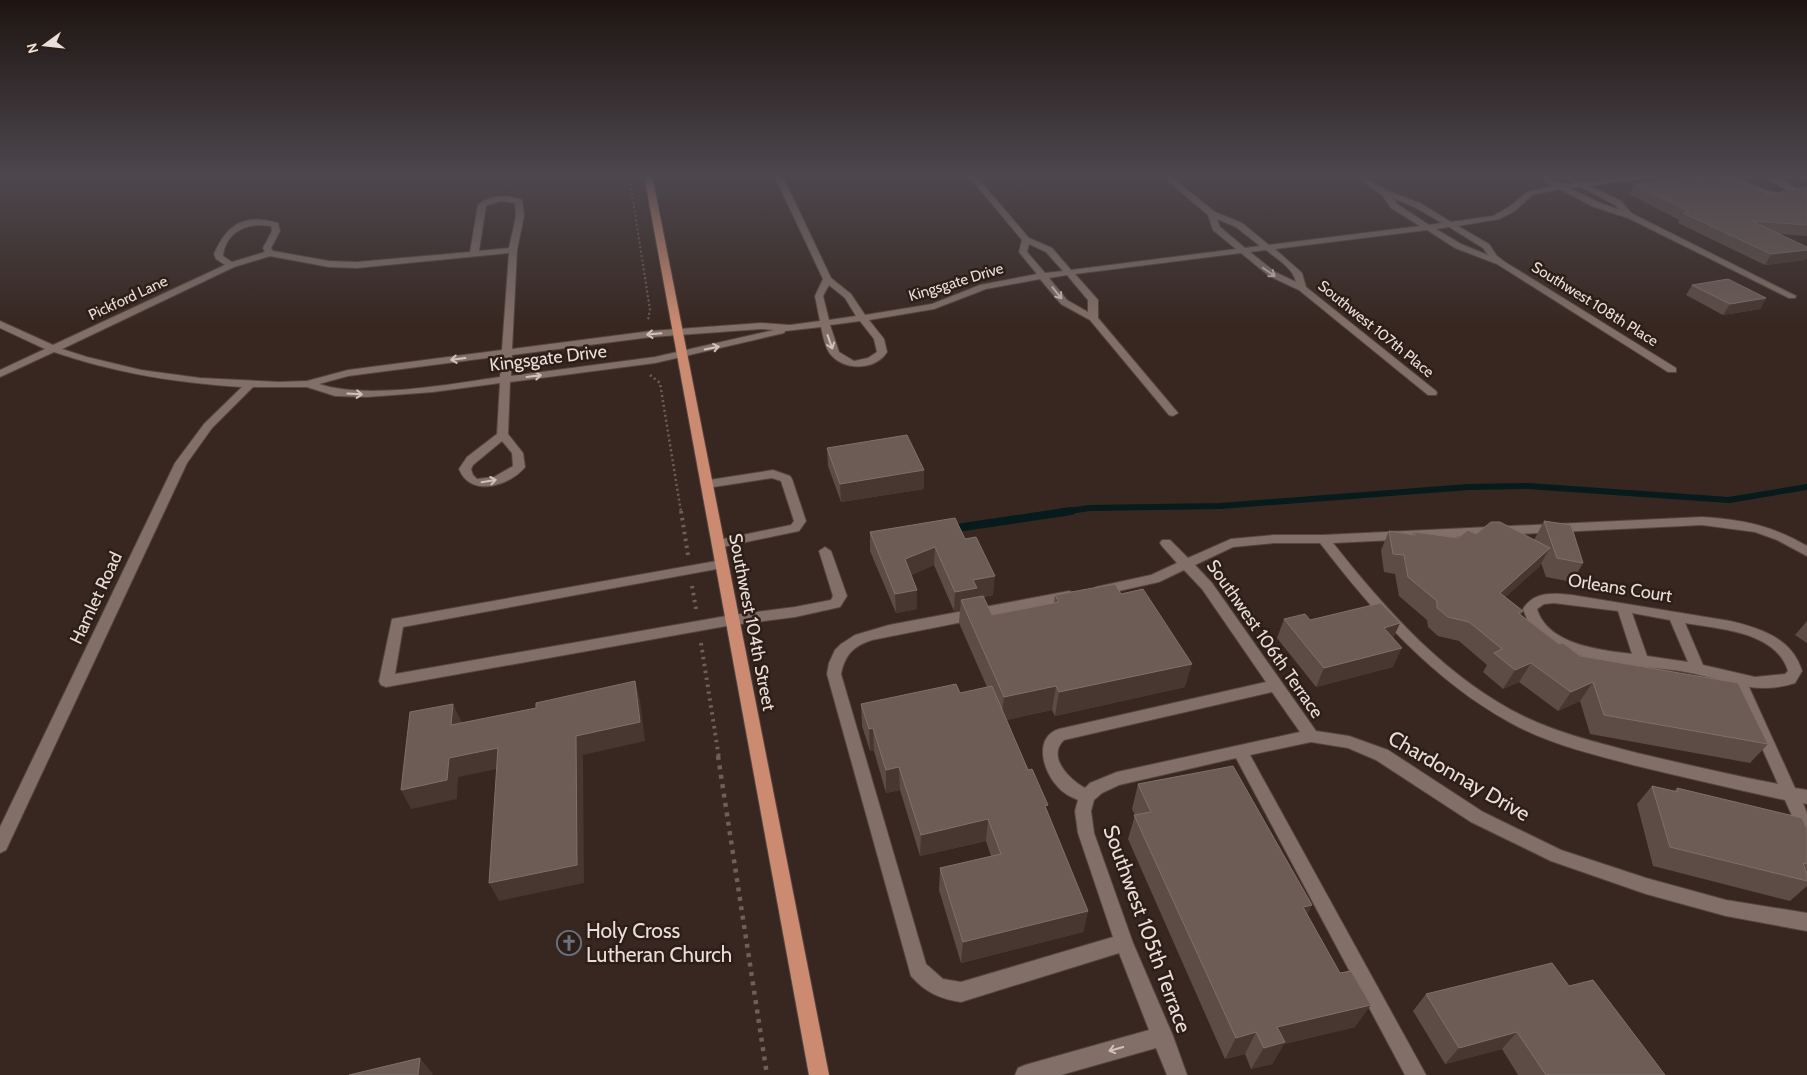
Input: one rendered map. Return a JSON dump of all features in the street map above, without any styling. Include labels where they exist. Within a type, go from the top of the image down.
[{"type":"main road","name":"Southwest 104th Street","points":[[658,225],[819,1075]]},
{"type":"street","points":[[231,265],[219,257],[218,254],[229,233],[244,225]]},
{"type":"street","points":[[275,225],[276,231],[267,248],[270,253],[313,262],[357,265],[513,250]]},
{"type":"street","points":[[474,254],[478,225]]},
{"type":"street","points":[[502,435],[521,459],[519,468],[505,477],[486,483],[476,482],[469,478],[465,469],[467,463],[502,435],[513,250],[518,225]]},
{"type":"street","points":[[801,225],[827,280],[844,291],[862,318],[879,338],[882,352],[879,357],[862,363],[846,362],[835,354],[824,323],[819,296],[827,280]]},
{"type":"street","points":[[1013,225],[1026,240],[1048,250],[1070,273],[1093,300],[1093,318]]},
{"type":"street","name":"Southwest 107th Place","points":[[1215,225],[1216,228],[1272,274],[1302,288],[1432,393]]},
{"type":"street","name":"Southwest 107th Place","points":[[1239,225],[1296,271],[1302,288]]},
{"type":"street","name":"Southwest 108th Place","points":[[1424,225],[1465,250],[1502,264]]},
{"type":"street","name":"Kingsgate Drive","points":[[308,384],[335,393],[398,393],[655,360],[764,336],[790,328],[934,306],[983,286],[1043,276],[1450,225]]},
{"type":"street","name":"Southwest 108th Place","points":[[1451,225],[1486,246],[1494,258],[1502,264],[1672,370]]},
{"type":"street","points":[[1649,225],[1792,296]]},
{"type":"street","points":[[1026,240],[1023,252],[1064,302],[1093,318],[1173,413]]},
{"type":"street","name":"Pickford Lane","points":[[0,374],[231,265],[270,253]]},
{"type":"street","name":"Kingsgate Drive","points":[[0,324],[51,349],[78,359],[139,373],[189,381],[250,384],[308,384],[348,373],[678,332],[761,326],[790,328]]},
{"type":"street","name":"Hamlet Road","points":[[0,845],[181,463],[208,426],[250,384]]},
{"type":"street","points":[[707,484],[773,474],[786,478],[800,521],[795,528],[718,544]]},
{"type":"street","points":[[1124,943],[961,992],[944,990],[927,981],[918,969],[834,674],[835,664],[841,650],[866,636],[890,630],[1154,579],[1231,543],[1274,539],[1322,539],[1702,521],[1752,526],[1778,535],[1807,552]]},
{"type":"street","points":[[1322,539],[1417,647],[1456,680],[1519,720],[1582,746],[1666,767],[1807,797]]},
{"type":"street","name":"Southwest 106th Terrace","points":[[1166,543],[1207,586],[1311,736]]},
{"type":"street","points":[[722,564],[396,623],[386,681],[732,620],[795,612],[835,604],[840,596],[825,550]]},
{"type":"street","name":"Orleans Court","points":[[1554,598],[1585,601],[1675,616],[1729,626],[1766,638],[1784,650],[1792,660],[1796,671],[1790,678],[1764,682],[1598,653],[1554,639],[1537,624],[1530,609],[1533,604],[1540,600],[1554,598]]},
{"type":"street","points":[[1623,607],[1641,660]]},
{"type":"street","points":[[1675,616],[1698,669]]},
{"type":"street","points":[[1738,678],[1807,831]]},
{"type":"street","points":[[1088,797],[1074,791],[1062,782],[1053,768],[1050,747],[1054,739],[1059,735],[1276,685]]},
{"type":"street","name":"Chardonnay Drive","points":[[1088,797],[1096,788],[1117,778],[1311,736],[1349,742],[1382,755],[1477,817],[1557,856],[1646,886],[1726,908],[1807,922]]},
{"type":"street","points":[[1240,751],[1416,1075]]},
{"type":"street","name":"Southwest 105th Terrace","points":[[1088,797],[1083,812],[1086,833],[1124,943],[1163,1036],[1177,1075]]},
{"type":"street","points":[[1025,1075],[1163,1036]]},
{"type":"building","points":[[1709,225],[1761,225],[1807,247],[1807,250],[1771,254]]},
{"type":"building","points":[[1728,279],[1766,298],[1730,304],[1692,285]]},
{"type":"building","points":[[907,435],[924,470],[840,484],[827,448]]},
{"type":"building","points":[[955,518],[965,539],[976,537],[995,576],[973,580],[977,588],[955,592],[935,547],[905,559],[917,590],[895,594],[870,532]]},
{"type":"building","points":[[1544,521],[1571,525],[1583,563],[1557,558]]},
{"type":"building","points":[[1491,522],[1500,522],[1550,548],[1500,593],[1523,611],[1518,613],[1559,644],[1563,643],[1580,656],[1738,683],[1768,744],[1604,715],[1593,682],[1571,692],[1531,663],[1515,670],[1494,653],[1502,649],[1469,622],[1448,617],[1437,608],[1437,601],[1408,577],[1404,555],[1393,554],[1389,531],[1415,535],[1414,532],[1458,538],[1468,530],[1476,534]]},
{"type":"building","points":[[1115,584],[1121,594],[1143,589],[1192,664],[1059,692],[1056,686],[1004,697],[961,600],[983,596],[992,615],[1059,602],[1055,595]]},
{"type":"building","points":[[1381,603],[1400,623],[1384,628],[1402,648],[1324,668],[1284,619],[1305,614],[1310,620]]},
{"type":"building","points":[[635,681],[640,722],[576,736],[577,865],[489,883],[498,748],[449,758],[447,780],[401,790],[410,712],[453,704],[451,725],[536,708],[536,703]]},
{"type":"building","points":[[956,684],[960,693],[992,686],[1028,770],[1032,769],[1048,805],[1045,806],[1088,911],[963,942],[940,868],[1001,854],[988,819],[921,835],[899,767],[886,770],[873,728],[869,729],[861,704]]},
{"type":"building","points":[[1233,766],[1312,905],[1303,907],[1340,973],[1351,971],[1371,1005],[1277,1027],[1285,1042],[1264,1048],[1256,1032],[1236,1038],[1134,815],[1151,812],[1138,784]]},
{"type":"building","points":[[1652,786],[1678,792],[1677,788],[1802,818],[1807,829],[1807,864],[1803,863],[1807,874],[1807,881],[1670,847]]},
{"type":"building","points":[[1552,963],[1569,986],[1593,980],[1665,1075],[1546,1075],[1517,1032],[1459,1048],[1426,994]]},
{"type":"building","points":[[420,1058],[418,1075],[349,1075]]},
{"type":"waterway","points":[[1063,512],[1089,508],[1220,506],[1468,487],[1528,486],[1729,500],[1807,487]]},
{"type":"waterway","points":[[950,529],[1071,511]]},
{"type":"place","name":"Holy Cross Lutheran Church","points":[[569,943]]}]
